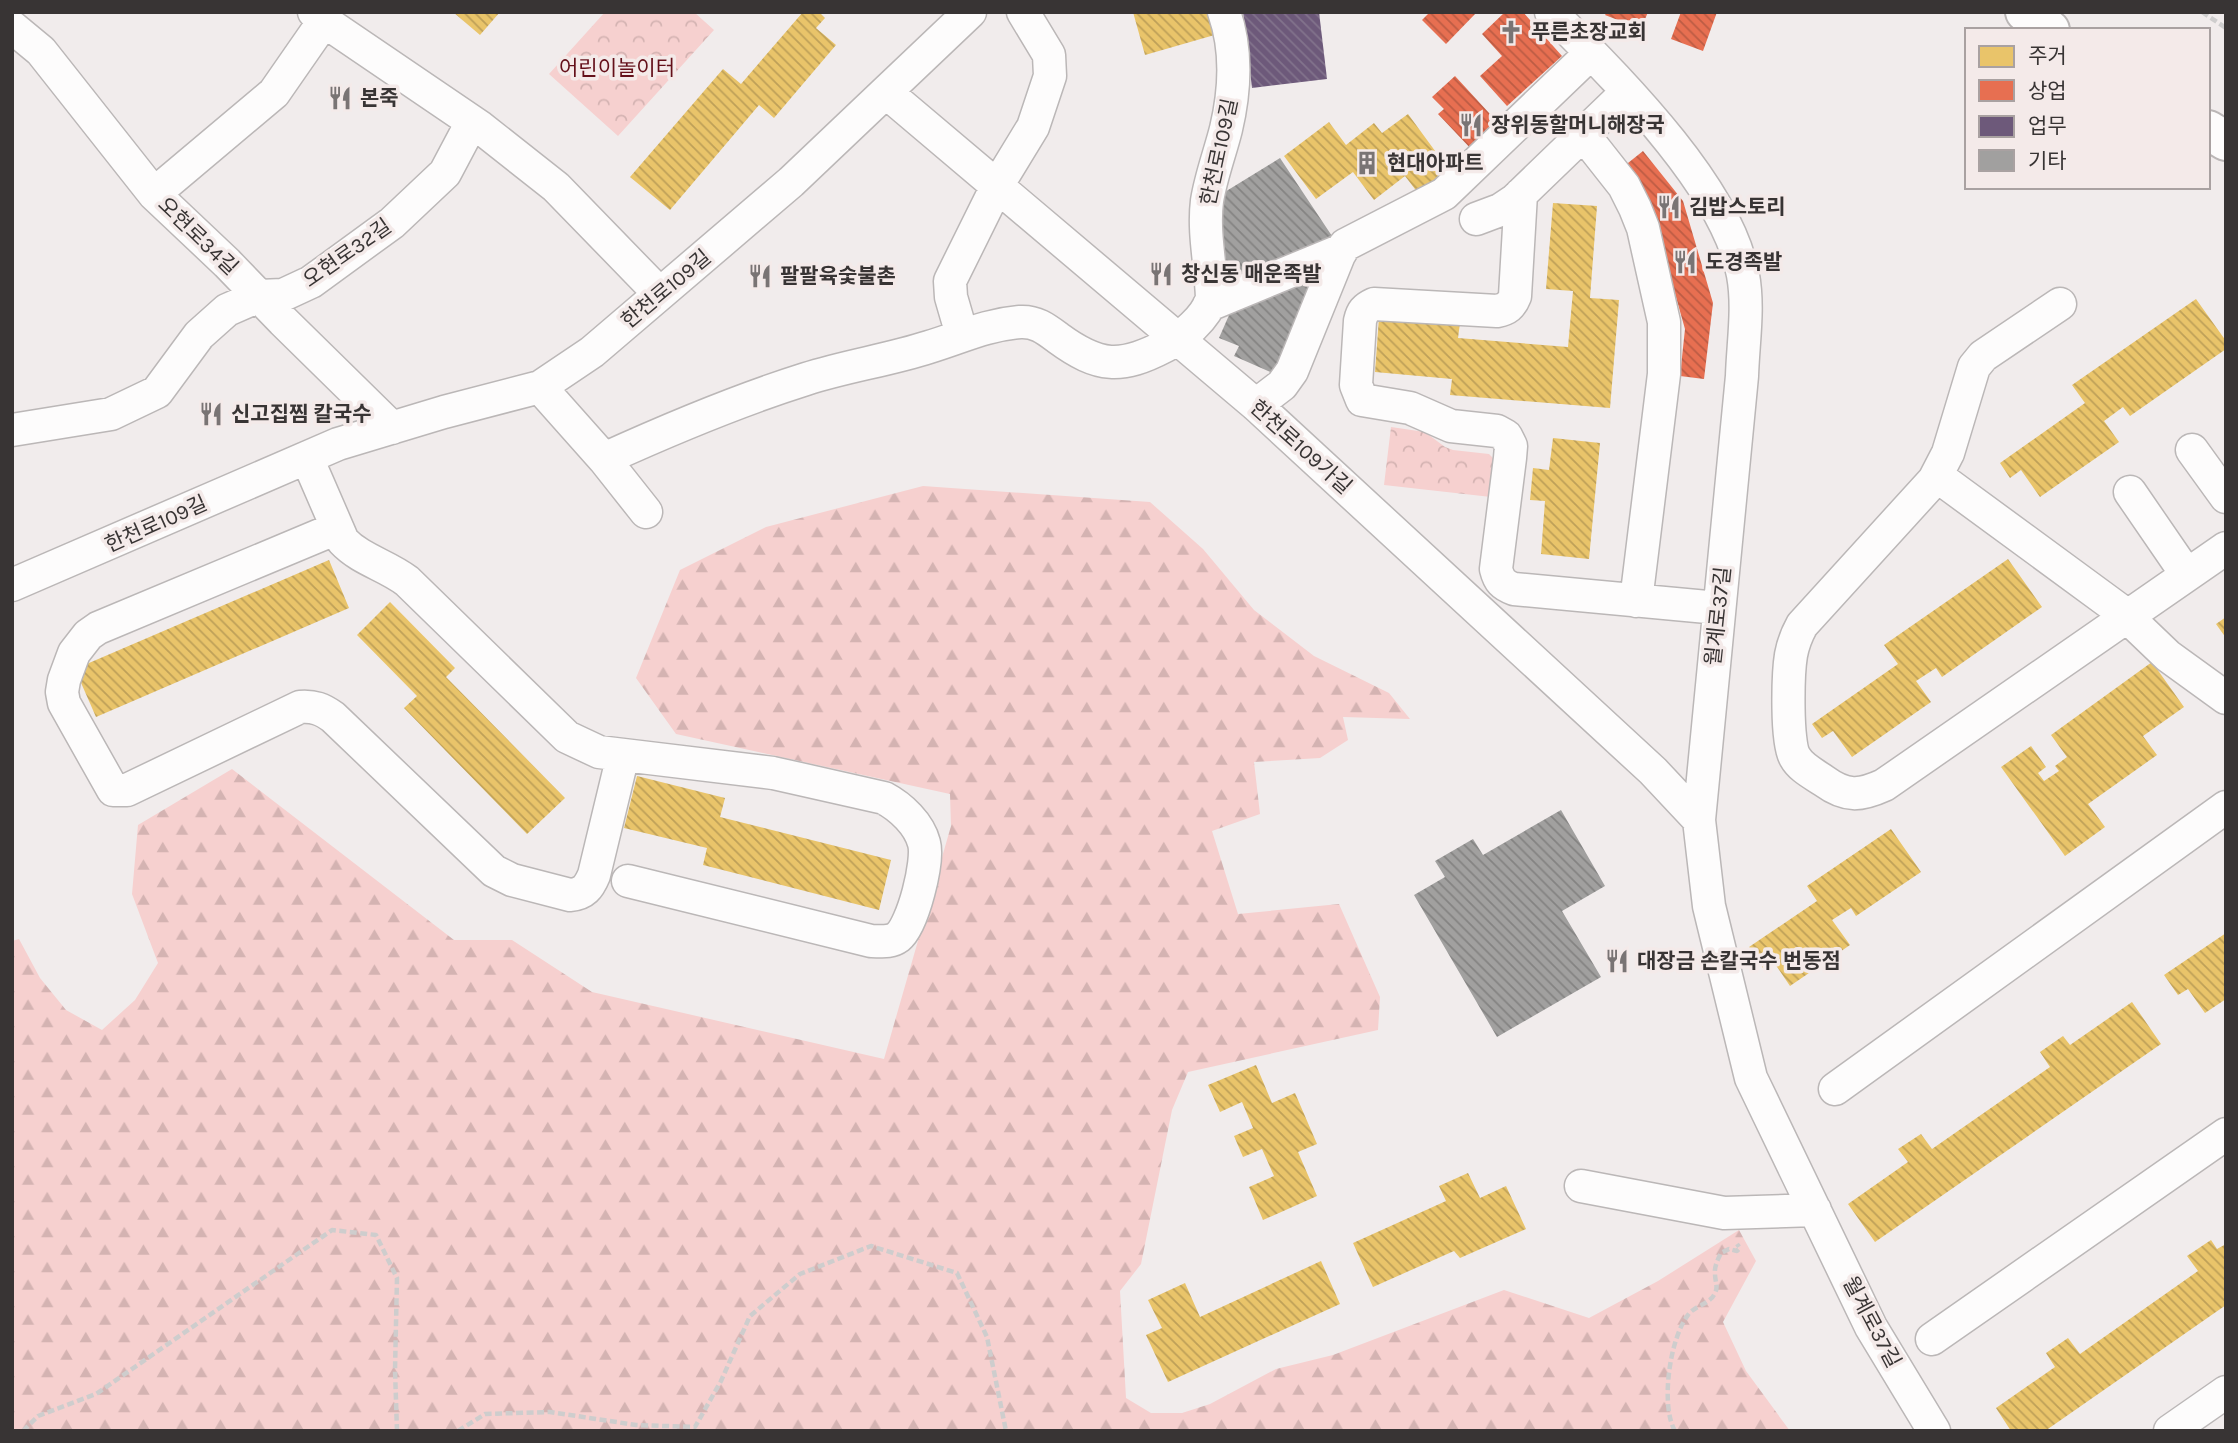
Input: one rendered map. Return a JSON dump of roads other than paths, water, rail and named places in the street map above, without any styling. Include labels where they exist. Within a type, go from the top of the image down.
[{"type":"main road","points":[[2025,12],[2047,28]]},
{"type":"main road","points":[[2210,131],[2226,141]]},
{"type":"street","name":"한천로109길","points":[[12,586],[338,444],[540,387],[592,352],[792,182],[970,12]]},
{"type":"street","points":[[962,335],[951,297],[950,281],[997,186],[1032,127],[1050,76],[1049,55],[1023,12]]},
{"type":"street","name":"한천로109길","points":[[1209,305],[1212,294],[1207,202],[1232,97],[1233,44],[1224,12]]},
{"type":"street","name":"월계로37길","points":[[1551,12],[1627,92],[1707,189],[1736,248],[1743,276],[1745,304],[1742,376],[1699,820],[1709,906],[1751,1078],[1871,1327],[1934,1431]]},
{"type":"street","points":[[154,194],[274,93],[319,17],[472,122],[556,187],[660,294]]},
{"type":"street","name":"오현로34길","points":[[18,29],[41,51],[154,194],[392,428]]},
{"type":"street","points":[[604,459],[692,419],[808,378],[929,347],[990,325],[1036,323],[1077,352],[1099,361],[1141,359],[1180,339],[1209,305],[1342,250],[1356,238],[1444,194],[1591,53]]},
{"type":"street","points":[[1476,219],[1500,210],[1521,194],[1627,92]]},
{"type":"street","name":"한천로109가길","points":[[887,93],[1256,405],[1653,771],[1699,820]]},
{"type":"street","name":"오현로32길","points":[[12,430],[111,414],[157,392],[199,335],[227,310],[259,296],[283,295],[311,282],[392,223],[445,173],[472,122]]},
{"type":"street","points":[[1583,134],[1624,186],[1635,208],[1643,228],[1664,322],[1664,374],[1636,601]]},
{"type":"street","points":[[1521,194],[1515,296],[1512,304],[1497,311],[1374,304],[1367,307],[1361,313],[1356,385],[1362,400],[1410,408],[1451,426],[1497,430],[1506,436],[1511,446],[1496,569],[1498,578],[1505,586],[1718,608]]},
{"type":"street","points":[[1256,405],[1282,385],[1292,371],[1342,250]]},
{"type":"street","points":[[2060,304],[1983,356],[1974,367],[1948,453],[1937,476],[1802,625],[1795,639],[1789,667],[1790,743],[1794,757],[1838,791],[1851,794],[1870,792],[1884,785],[2226,548]]},
{"type":"street","points":[[540,387],[604,459],[646,512]]},
{"type":"street","points":[[2192,450],[2226,497]]},
{"type":"street","points":[[307,458],[342,541],[351,550],[394,571],[407,581],[567,737],[599,752],[773,773],[884,798],[900,807],[921,835],[925,849],[911,915],[906,928],[890,941],[871,941],[628,881]]},
{"type":"street","points":[[1937,476],[2127,617],[2168,656],[2226,698]]},
{"type":"street","points":[[2130,492],[2187,575]]},
{"type":"street","points":[[337,527],[98,628],[82,642],[74,653],[64,680],[64,703],[113,790],[127,790],[300,707],[311,706],[323,709],[333,716],[494,871],[512,880],[570,895],[585,891],[594,875],[623,755]]},
{"type":"street","points":[[1835,1089],[2226,807]]},
{"type":"street","points":[[1933,1339],[2226,1133]]},
{"type":"street","points":[[1581,1186],[1724,1213],[1815,1210]]},
{"type":"street","points":[[2170,1431],[2226,1392]]},
{"type":"place","name":"푸른초장교회","points":[[1511,32]]},
{"type":"place","name":"본죽","points":[[340,98]]},
{"type":"place","name":"장위동할머니해장국","points":[[1471,125]]},
{"type":"place","name":"현대아파트","points":[[1367,163]]},
{"type":"place","name":"김밥스토리","points":[[1669,207]]},
{"type":"place","name":"도경족발","points":[[1685,262]]},
{"type":"place","name":"창신동 매운족발","points":[[1161,274]]},
{"type":"place","name":"팔팔육숯불촌","points":[[760,276]]},
{"type":"place","name":"신고집찜 칼국수","points":[[211,414]]},
{"type":"place","name":"대장금 손칼국수 번동점","points":[[1617,961]]},
{"type":"park label","name":"어린이놀이터","points":[[617,68]]}]
